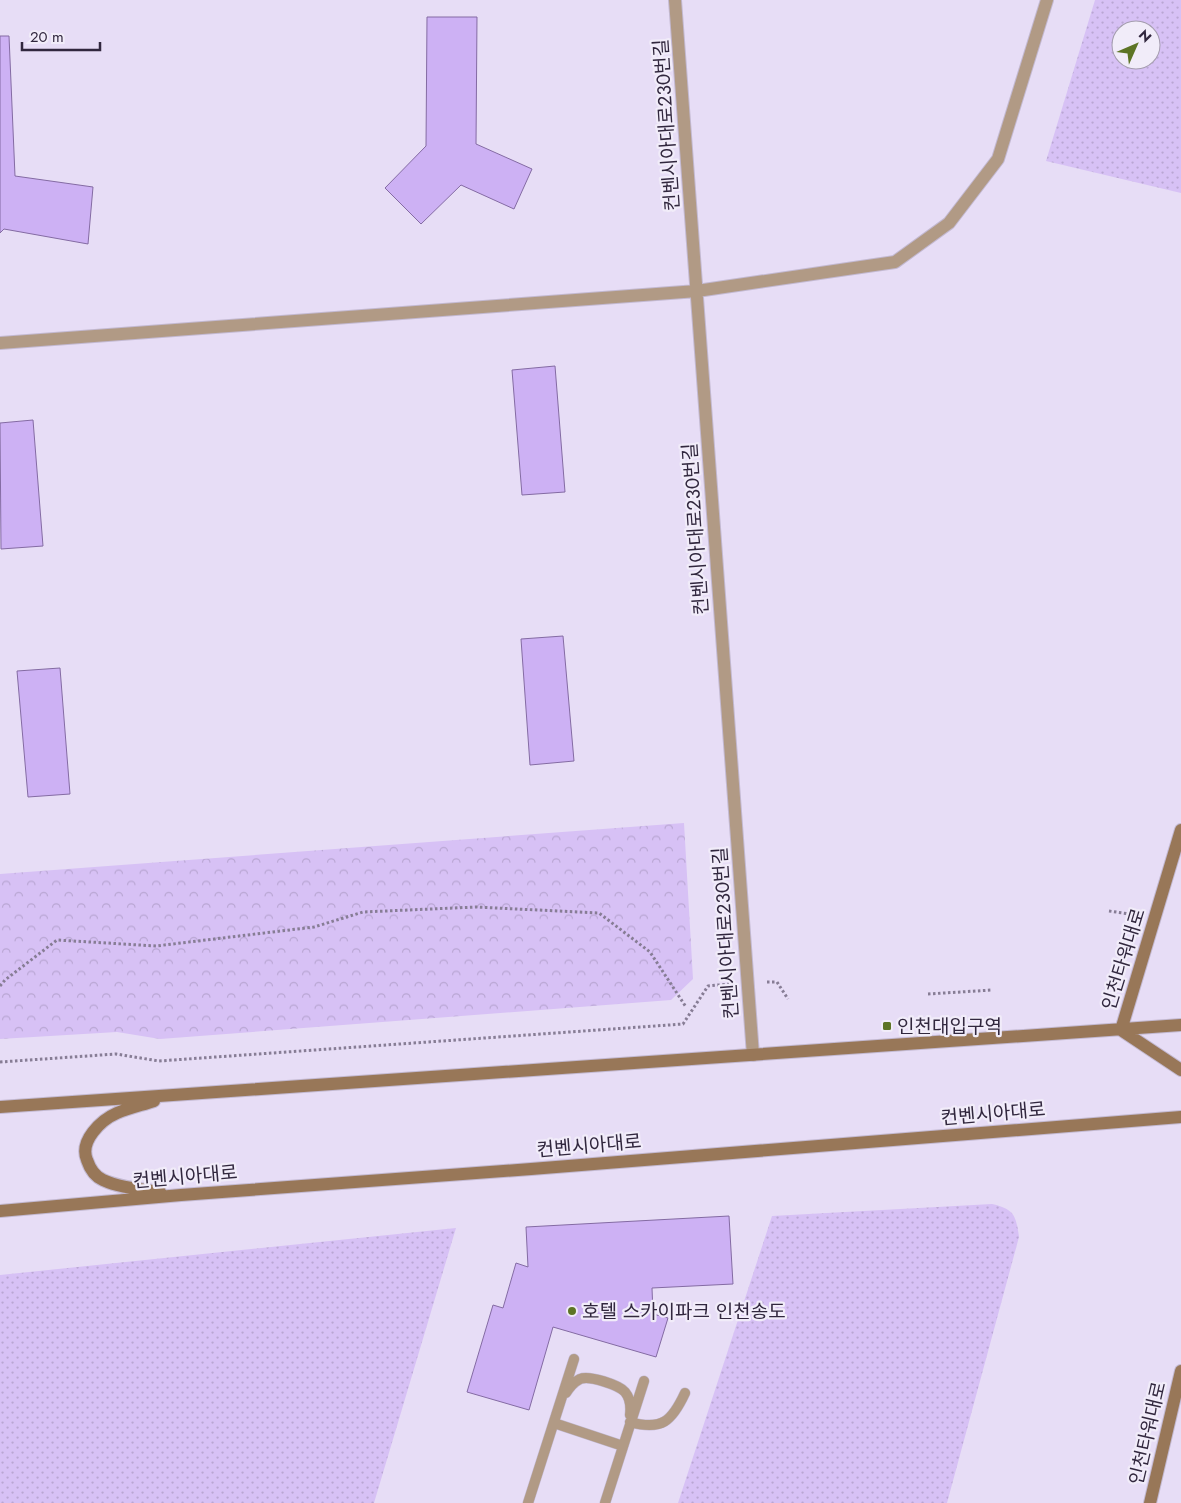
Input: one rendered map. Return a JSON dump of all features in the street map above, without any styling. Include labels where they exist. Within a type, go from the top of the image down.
[{"type":"main road","name":"인천타워대로","points":[[1181,830],[1121,1030],[1181,1070]]},
{"type":"main road","points":[[0,1107],[1181,1025]]},
{"type":"main road","points":[[170,1095],[116,1114],[96,1128],[87,1139],[85,1155],[91,1170],[102,1180],[126,1187],[181,1195]]},
{"type":"main road","name":"컨벤시아대로","points":[[0,1211],[181,1195],[1181,1117]]},
{"type":"main road","name":"인천타워대로","points":[[1150,1503],[1181,1371]]},
{"type":"street","name":"컨벤시아대로230번길","points":[[675,0],[753,1055]]},
{"type":"street","points":[[0,342],[697,291],[895,262],[949,223],[998,159],[1047,0]]},
{"type":"lane","points":[[528,1503],[574,1359]]},
{"type":"lane","points":[[558,1407],[566,1392],[580,1379],[593,1378],[624,1390],[630,1405],[629,1427]]},
{"type":"lane","points":[[605,1503],[644,1381]]},
{"type":"lane","points":[[629,1427],[651,1427],[660,1424],[674,1413],[685,1393]]},
{"type":"lane","points":[[554,1422],[623,1446]]},
{"type":"path","points":[[0,986],[5,980],[57,940],[156,946],[314,927],[363,912],[476,907],[598,913],[650,952],[686,1007]]},
{"type":"path","points":[[777,982],[788,999]]},
{"type":"path","points":[[0,1062],[116,1054],[159,1061],[683,1024],[708,986]]},
{"type":"path","points":[[928,994],[992,990]]},
{"type":"green space","points":[[1095,0],[1181,0],[1181,193],[1046,161]]},
{"type":"green space","points":[[684,823],[693,979],[671,1000],[160,1039],[117,1032],[0,1039],[0,874]]},
{"type":"green space","points":[[992,1204],[1005,1208],[1013,1214],[1017,1223],[1019,1237],[947,1503],[678,1503],[772,1216]]},
{"type":"green space","points":[[456,1228],[374,1503],[0,1503],[0,1275]]},
{"type":"building","points":[[427,17],[477,17],[476,144],[532,169],[514,209],[461,185],[421,224],[385,188],[426,146]]},
{"type":"building","points":[[0,36],[9,36],[15,176],[93,187],[88,244],[4,229],[0,233]]},
{"type":"building","points":[[555,366],[565,492],[522,495],[512,370]]},
{"type":"building","points":[[33,420],[43,546],[1,549],[0,423]]},
{"type":"building","points":[[563,636],[574,761],[530,765],[521,639]]},
{"type":"building","points":[[60,668],[70,794],[28,797],[17,671]]},
{"type":"building","name":"호텔 스카이파크 인천송도","points":[[729,1216],[733,1284],[652,1288],[653,1314],[668,1318],[656,1357],[553,1327],[529,1410],[467,1392],[493,1305],[503,1308],[516,1263],[528,1267],[526,1227]]},
{"type":"place","name":"인천대입구역","points":[[887,1026]]},
{"type":"place","name":"호텔 스카이파크 인천송도","points":[[572,1311]]}]
